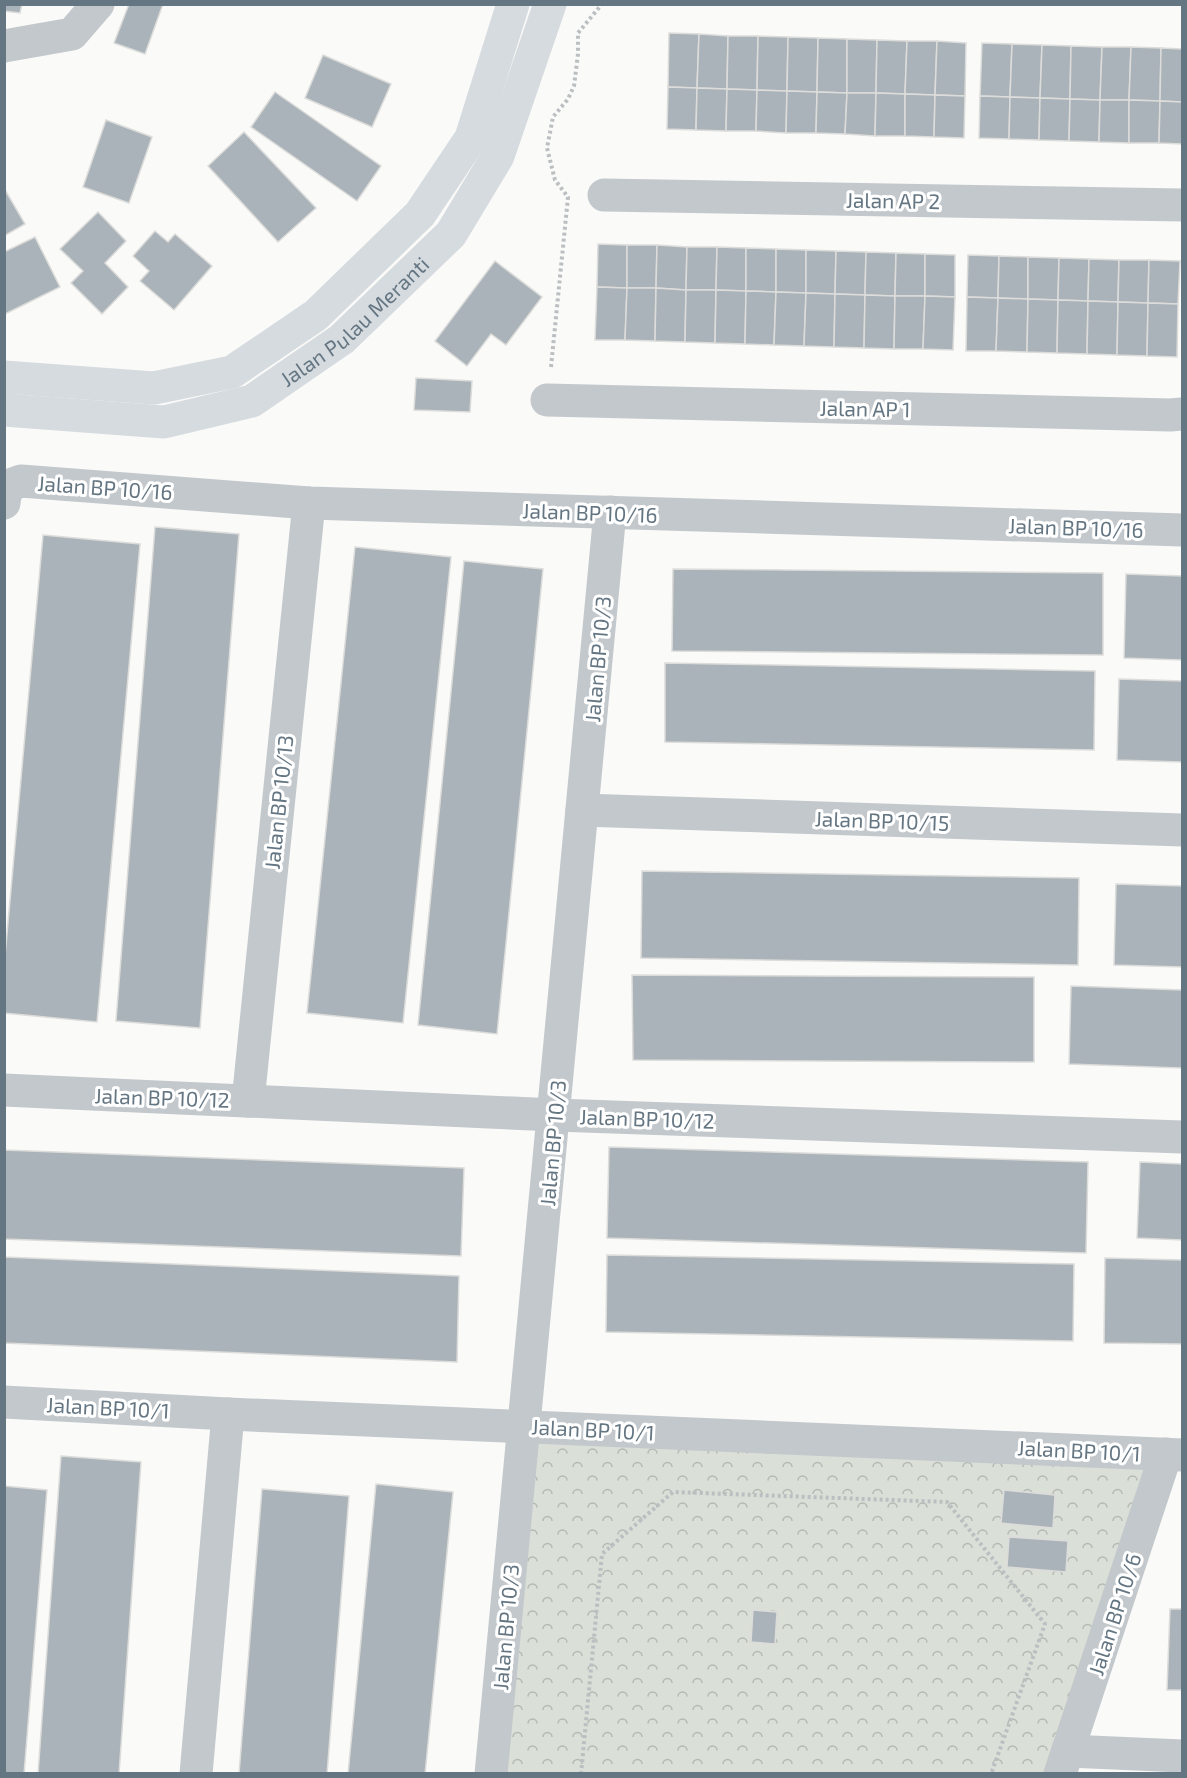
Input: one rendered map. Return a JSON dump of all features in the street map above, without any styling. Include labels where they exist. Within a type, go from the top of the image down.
[{"type":"main road","name":"Jalan Pulau Meranti","points":[[4,377],[154,388],[232,372],[316,315],[420,214],[471,138],[513,4]]},
{"type":"main road","name":"Jalan Pulau Meranti","points":[[4,410],[164,422],[252,401],[342,339],[451,234],[498,156],[550,4]]},
{"type":"main road","points":[[4,362],[48,381]]},
{"type":"street","points":[[4,46],[72,34],[98,4]]},
{"type":"street","name":"Jalan AP 2","points":[[604,195],[1182,205]]},
{"type":"street","name":"Jalan AP 1","points":[[547,399],[1170,416],[1182,414]]},
{"type":"street","name":"Jalan BP 10/16","points":[[5,499],[10,485],[21,481],[309,503],[1182,530]]},
{"type":"street","name":"Jalan BP 10/13","points":[[248,1101],[309,503]]},
{"type":"street","name":"Jalan BP 10/3","points":[[491,1773],[555,1115],[610,512]]},
{"type":"street","name":"Jalan BP 10/15","points":[[582,810],[1182,830]]},
{"type":"street","name":"Jalan BP 10/12","points":[[4,1090],[555,1115],[1182,1137]]},
{"type":"street","name":"Jalan BP 10/1","points":[[4,1402],[228,1414],[1174,1454]]},
{"type":"street","points":[[196,1773],[228,1414]]},
{"type":"street","name":"Jalan BP 10/6","points":[[1064,1762],[1174,1454]]},
{"type":"street","points":[[1064,1762],[1182,1756]]},
{"type":"path","points":[[547,399],[568,197],[555,180],[547,148],[553,117],[568,99],[574,86],[579,54],[578,33],[602,4]]},
{"type":"path","points":[[581,1773],[602,1554],[673,1492],[947,1502],[1045,1624],[991,1773]]},
{"type":"green space","points":[[524,1426],[1166,1454],[1059,1773],[491,1774]]},
{"type":"building","points":[[4,4],[22,4],[20,13],[4,11]]},
{"type":"building","points":[[129,4],[163,4],[145,54],[114,43]]},
{"type":"building","points":[[669,33],[699,34],[697,88],[668,87]]},
{"type":"building","points":[[699,34],[728,36],[727,89],[697,88]]},
{"type":"building","points":[[728,36],[758,36],[757,90],[727,89]]},
{"type":"building","points":[[758,36],[788,37],[787,91],[757,90]]},
{"type":"building","points":[[788,37],[818,38],[817,92],[787,91]]},
{"type":"building","points":[[818,38],[847,39],[847,93],[817,92]]},
{"type":"building","points":[[847,39],[877,40],[876,93],[847,93]]},
{"type":"building","points":[[877,40],[907,41],[905,94],[876,93]]},
{"type":"building","points":[[907,41],[937,41],[935,95],[905,94]]},
{"type":"building","points":[[937,41],[966,43],[965,96],[935,95]]},
{"type":"building","points":[[982,43],[1012,44],[1010,97],[980,96]]},
{"type":"building","points":[[1012,44],[1042,45],[1040,98],[1010,97]]},
{"type":"building","points":[[1042,45],[1071,46],[1070,99],[1040,98]]},
{"type":"building","points":[[1071,46],[1102,47],[1100,100],[1070,99]]},
{"type":"building","points":[[1102,47],[1131,47],[1129,100],[1100,100]]},
{"type":"building","points":[[1131,47],[1161,48],[1160,101],[1129,100]]},
{"type":"building","points":[[1161,48],[1182,49],[1182,102],[1160,101]]},
{"type":"building","points":[[323,55],[391,84],[372,127],[305,98]]},
{"type":"building","points":[[668,87],[697,88],[696,130],[667,129]]},
{"type":"building","points":[[697,88],[727,89],[726,131],[696,130]]},
{"type":"building","points":[[727,89],[757,90],[756,131],[726,131]]},
{"type":"building","points":[[757,90],[787,91],[786,133],[756,131]]},
{"type":"building","points":[[787,91],[817,92],[816,133],[786,133]]},
{"type":"building","points":[[275,92],[381,166],[357,201],[251,127]]},
{"type":"building","points":[[817,92],[847,93],[845,134],[816,133]]},
{"type":"building","points":[[847,93],[876,93],[875,136],[845,134]]},
{"type":"building","points":[[876,93],[905,94],[905,136],[875,136]]},
{"type":"building","points":[[905,94],[935,95],[934,137],[905,136]]},
{"type":"building","points":[[935,95],[965,96],[964,138],[934,137]]},
{"type":"building","points":[[980,96],[1010,97],[1009,139],[979,138]]},
{"type":"building","points":[[1010,97],[1040,98],[1039,140],[1009,139]]},
{"type":"building","points":[[1040,98],[1070,99],[1069,141],[1039,140]]},
{"type":"building","points":[[1070,99],[1100,100],[1099,142],[1069,141]]},
{"type":"building","points":[[1100,100],[1129,100],[1129,143],[1099,142]]},
{"type":"building","points":[[1129,100],[1160,101],[1159,143],[1129,143]]},
{"type":"building","points":[[1160,101],[1182,102],[1182,144],[1159,143]]},
{"type":"building","points":[[106,120],[152,137],[129,203],[83,187]]},
{"type":"building","points":[[244,132],[316,208],[278,242],[208,166]]},
{"type":"building","points":[[4,188],[25,224],[4,236]]},
{"type":"building","points":[[98,212],[126,241],[105,263],[128,287],[102,314],[71,283],[83,271],[60,249]]},
{"type":"building","points":[[155,231],[168,242],[175,234],[212,266],[174,310],[140,281],[149,271],[133,256]]},
{"type":"building","points":[[35,237],[60,287],[5,314],[4,252]]},
{"type":"building","points":[[598,244],[627,245],[627,288],[597,287]]},
{"type":"building","points":[[627,245],[657,245],[656,288],[627,288]]},
{"type":"building","points":[[657,245],[687,247],[686,290],[656,288]]},
{"type":"building","points":[[687,247],[717,247],[716,290],[686,290]]},
{"type":"building","points":[[717,247],[746,248],[746,291],[716,290]]},
{"type":"building","points":[[746,248],[776,249],[776,292],[746,291]]},
{"type":"building","points":[[776,249],[806,250],[806,293],[776,292]]},
{"type":"building","points":[[806,250],[836,251],[835,294],[806,293]]},
{"type":"building","points":[[836,251],[866,252],[865,295],[835,294]]},
{"type":"building","points":[[866,252],[896,253],[895,296],[865,295]]},
{"type":"building","points":[[896,253],[925,254],[925,296],[895,296]]},
{"type":"building","points":[[925,254],[955,255],[955,297],[925,296]]},
{"type":"building","points":[[968,255],[999,256],[998,298],[967,297]]},
{"type":"building","points":[[999,256],[1028,257],[1028,299],[998,298]]},
{"type":"building","points":[[1028,257],[1059,258],[1058,300],[1028,299]]},
{"type":"building","points":[[1059,258],[1089,259],[1088,301],[1058,300]]},
{"type":"building","points":[[1089,259],[1119,260],[1118,302],[1088,301]]},
{"type":"building","points":[[1119,260],[1149,260],[1148,303],[1118,302]]},
{"type":"building","points":[[1149,260],[1180,261],[1178,304],[1148,303]]},
{"type":"building","points":[[495,261],[542,297],[506,345],[491,334],[467,366],[435,341]]},
{"type":"building","points":[[597,287],[627,288],[625,340],[595,340]]},
{"type":"building","points":[[627,288],[656,288],[655,341],[625,340]]},
{"type":"building","points":[[656,288],[686,290],[685,342],[655,341]]},
{"type":"building","points":[[686,290],[716,290],[715,343],[685,342]]},
{"type":"building","points":[[716,290],[746,291],[745,344],[715,343]]},
{"type":"building","points":[[746,291],[776,292],[774,345],[745,344]]},
{"type":"building","points":[[776,292],[806,293],[804,346],[774,345]]},
{"type":"building","points":[[806,293],[835,294],[834,347],[804,346]]},
{"type":"building","points":[[835,294],[865,295],[864,348],[834,347]]},
{"type":"building","points":[[865,295],[895,296],[894,349],[864,348]]},
{"type":"building","points":[[895,296],[925,296],[923,349],[894,349]]},
{"type":"building","points":[[925,296],[955,297],[953,350],[923,349]]},
{"type":"building","points":[[967,297],[998,298],[996,351],[966,351]]},
{"type":"building","points":[[998,298],[1028,299],[1027,352],[996,351]]},
{"type":"building","points":[[1028,299],[1058,300],[1057,353],[1027,352]]},
{"type":"building","points":[[1058,300],[1088,301],[1087,354],[1057,353]]},
{"type":"building","points":[[1088,301],[1118,302],[1117,355],[1087,354]]},
{"type":"building","points":[[1118,302],[1148,303],[1147,356],[1117,355]]},
{"type":"building","points":[[1148,303],[1178,304],[1177,357],[1147,356]]},
{"type":"building","points":[[416,378],[472,381],[470,412],[414,410]]},
{"type":"building","points":[[155,527],[239,534],[200,1028],[116,1021]]},
{"type":"building","points":[[43,535],[140,544],[97,1022],[4,1013],[4,967]]},
{"type":"building","points":[[355,547],[451,557],[403,1023],[307,1013]]},
{"type":"building","points":[[464,561],[543,569],[497,1034],[418,1025]]},
{"type":"building","points":[[673,569],[1103,573],[1103,655],[672,651]]},
{"type":"building","points":[[1126,574],[1182,576],[1182,660],[1124,658]]},
{"type":"building","points":[[665,663],[1095,671],[1094,750],[665,742]]},
{"type":"building","points":[[1119,679],[1182,681],[1182,762],[1117,760]]},
{"type":"building","points":[[642,871],[1079,878],[1078,965],[641,958]]},
{"type":"building","points":[[1116,884],[1182,886],[1182,967],[1114,965]]},
{"type":"building","points":[[632,975],[1034,977],[1034,1062],[633,1060]]},
{"type":"building","points":[[1071,986],[1182,990],[1182,1068],[1069,1064]]},
{"type":"building","points":[[609,1147],[1088,1162],[1086,1253],[607,1238]]},
{"type":"building","points":[[4,1150],[464,1168],[461,1256],[4,1239]]},
{"type":"building","points":[[1140,1162],[1182,1164],[1182,1240],[1137,1238]]},
{"type":"building","points":[[607,1255],[1074,1264],[1073,1341],[606,1332]]},
{"type":"building","points":[[4,1257],[459,1276],[457,1362],[4,1343]]},
{"type":"building","points":[[1105,1258],[1182,1260],[1182,1344],[1104,1343]]},
{"type":"building","points":[[61,1456],[141,1462],[119,1774],[38,1774]]},
{"type":"building","points":[[376,1484],[453,1492],[425,1774],[348,1774]]},
{"type":"building","points":[[4,1486],[47,1490],[24,1774],[4,1774]]},
{"type":"building","points":[[262,1489],[349,1496],[327,1774],[239,1774]]},
{"type":"building","points":[[1004,1490],[1055,1495],[1053,1528],[1001,1523]]},
{"type":"building","points":[[1009,1537],[1068,1541],[1066,1572],[1007,1567]]},
{"type":"building","points":[[1170,1609],[1182,1609],[1182,1690],[1167,1690]]},
{"type":"building","points":[[753,1610],[777,1612],[775,1644],[751,1642]]}]
